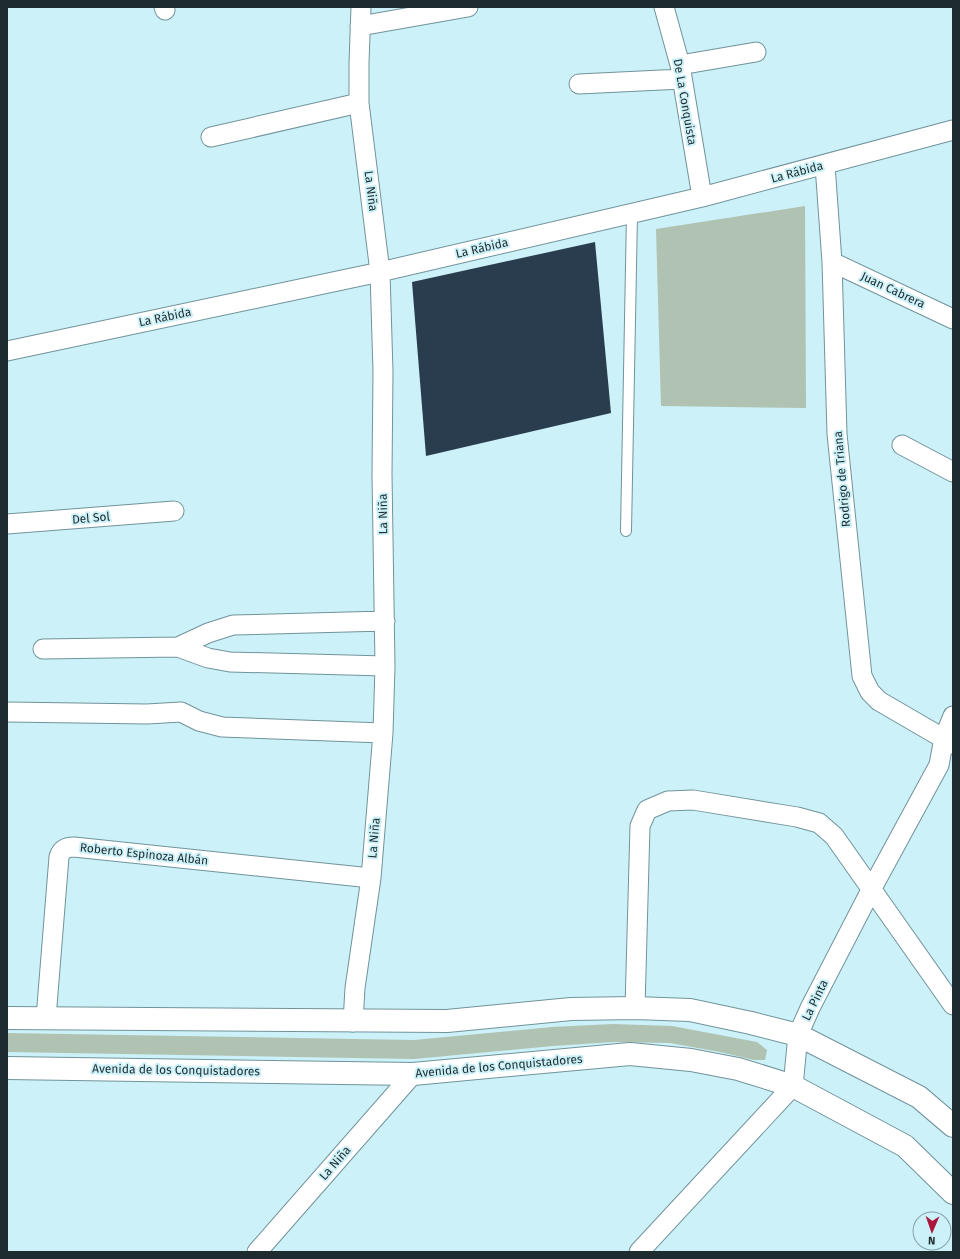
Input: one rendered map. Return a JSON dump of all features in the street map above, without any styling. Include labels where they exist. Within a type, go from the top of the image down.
[{"type":"main road","points":[[7,1018],[447,1022],[571,1009],[635,1008],[690,1010],[751,1023],[798,1036],[918,1097],[953,1126]]},
{"type":"main road","name":"Avenida de los Conquistadores","points":[[7,1068],[412,1074],[630,1054],[691,1060],[732,1068],[793,1086],[905,1146],[953,1194]]},
{"type":"street","name":"La Niña","points":[[353,1022],[356,988],[371,878],[383,733],[385,666],[382,474],[383,372],[380,272],[359,104],[361,7]]},
{"type":"street","points":[[360,26],[468,7]]},
{"type":"street","name":"De La Conquista","points":[[664,7],[681,72],[702,197]]},
{"type":"street","points":[[579,84],[681,72],[756,52]]},
{"type":"street","points":[[210,137],[359,104]]},
{"type":"street","name":"La Rábida","points":[[7,351],[380,272],[632,214],[702,197],[953,130]]},
{"type":"street","name":"Rodrigo de Triana","points":[[824,165],[832,262],[837,434],[862,676],[870,692],[879,701],[949,741]]},
{"type":"street","name":"Juan Cabrera","points":[[832,262],[953,319]]},
{"type":"street","points":[[902,445],[953,472]]},
{"type":"street","name":"Del Sol","points":[[7,524],[174,511]]},
{"type":"street","points":[[178,647],[208,633],[233,625],[385,621]]},
{"type":"street","points":[[43,649],[178,647],[208,658],[230,662],[385,666]]},
{"type":"street","points":[[7,712],[147,714],[181,712],[199,721],[222,727],[383,733]]},
{"type":"street","name":"La Pinta","points":[[793,1086],[798,1036],[810,1008],[871,890],[939,765],[949,741],[953,716]]},
{"type":"street","points":[[635,1008],[640,826],[647,810],[668,801],[693,800],[797,817],[819,823],[834,836],[953,1005]]},
{"type":"street","name":"Roberto Espinoza Albán","points":[[46,1018],[59,857],[60,852],[68,847],[371,878]]},
{"type":"street","name":"La Niña","points":[[257,1252],[412,1074]]},
{"type":"street","points":[[639,1252],[793,1086]]},
{"type":"lane","points":[[626,532],[632,214]]},
{"type":"green space","points":[[805,206],[806,408],[661,406],[656,229]]},
{"type":"green space","points":[[613,1024],[672,1026],[757,1042],[767,1050],[765,1060],[754,1060],[670,1043],[613,1042],[414,1059],[7,1052],[7,1033],[414,1040],[552,1027]]},
{"type":"building","points":[[595,242],[611,413],[426,456],[412,282]]}]
